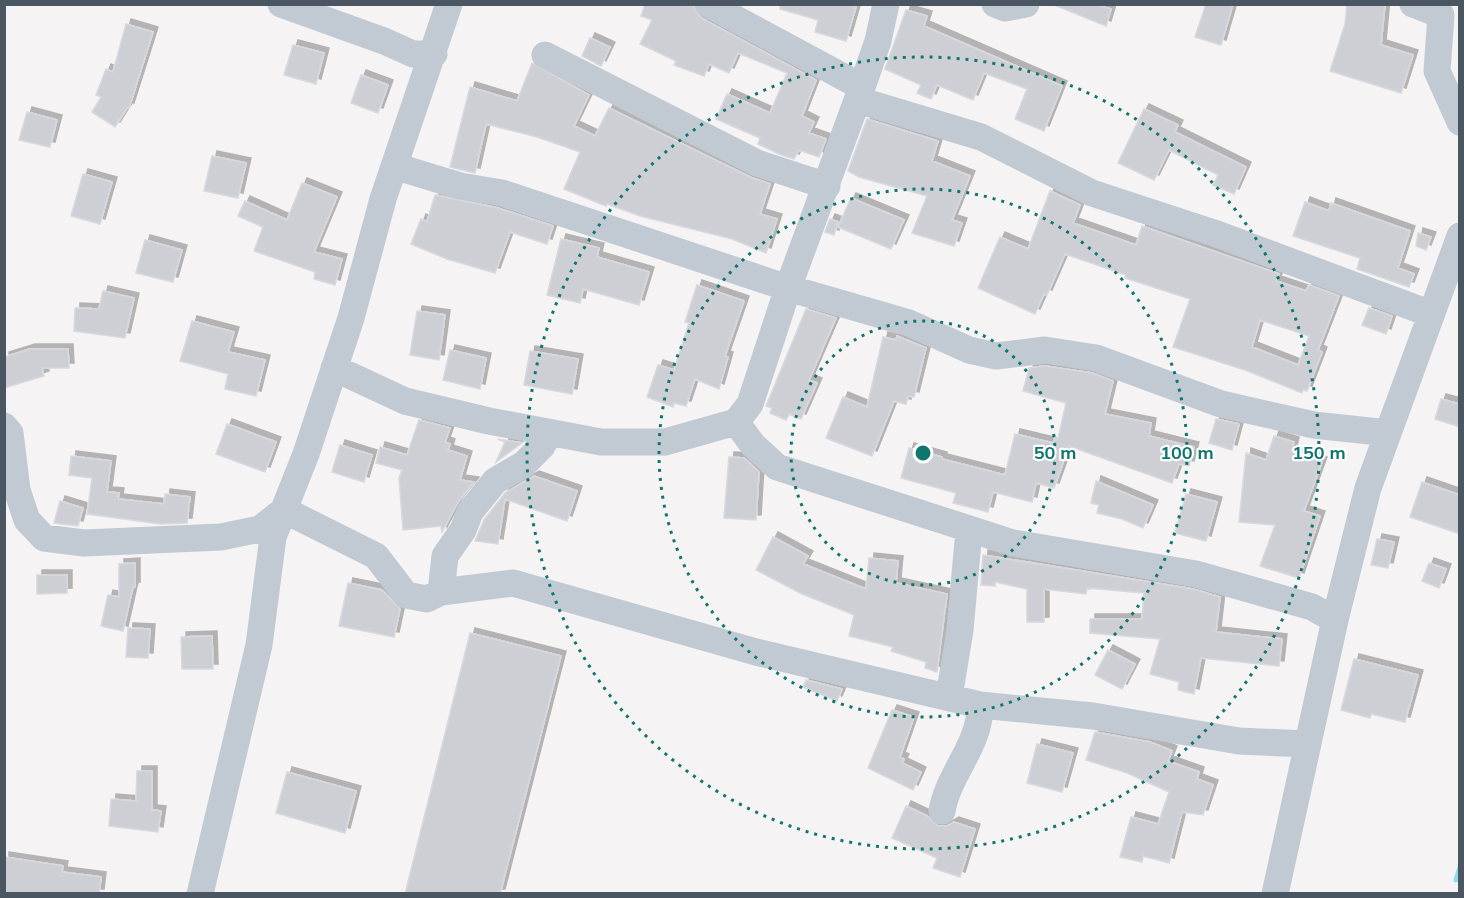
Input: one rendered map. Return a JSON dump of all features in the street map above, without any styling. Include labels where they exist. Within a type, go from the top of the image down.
[{"type":"street","points":[[281,4],[384,41],[413,54],[434,54]]},
{"type":"street","points":[[200,894],[259,645],[273,537],[334,368],[394,166],[434,54],[448,4]]},
{"type":"street","points":[[708,4],[860,93],[981,137],[1092,193],[1214,233],[1431,314]]},
{"type":"street","points":[[334,368],[405,401],[549,433],[601,442],[666,442],[736,422],[750,404],[788,288],[860,93],[886,4]]},
{"type":"street","points":[[995,4],[1005,8],[1026,4]]},
{"type":"street","points":[[1413,4],[1450,17],[1437,71],[1460,122]]},
{"type":"street","points":[[545,55],[757,163],[827,186]]},
{"type":"street","points":[[394,166],[460,186],[502,193],[788,288],[909,323],[969,350],[996,356],[1045,350],[1096,358],[1221,404],[1314,425],[1388,434]]},
{"type":"street","points":[[1275,894],[1335,620],[1368,488],[1460,236]]},
{"type":"street","points":[[736,422],[753,445],[777,467],[1013,543],[1196,574],[1312,607],[1335,620]]},
{"type":"street","points":[[4,426],[10,433],[17,490],[27,520],[44,538],[84,543],[220,537],[260,529],[284,510]]},
{"type":"street","points":[[441,592],[445,556],[463,530],[470,512],[495,482],[524,464],[542,446],[549,433]]},
{"type":"street","points":[[284,510],[376,556],[406,595],[427,599],[441,592],[513,583],[756,652],[980,705],[1093,716],[1239,741],[1307,744]]},
{"type":"street","points":[[949,698],[960,630],[969,530]]},
{"type":"street","points":[[942,811],[944,797],[981,723],[980,705]]},
{"type":"building","points":[[645,4],[693,6],[701,18],[816,80],[802,116],[814,122],[809,133],[826,139],[819,157],[799,150],[794,159],[779,154],[758,144],[760,138],[716,119],[727,94],[770,113],[787,73],[738,53],[729,73],[709,64],[704,76],[674,65],[676,61],[640,44],[652,20],[641,16]]},
{"type":"building","points":[[780,4],[847,4],[856,7],[846,41],[815,32],[818,20],[780,9]]},
{"type":"building","points":[[1052,4],[1093,4],[1111,9],[1106,26]]},
{"type":"building","points":[[1206,4],[1233,4],[1221,45],[1195,37]]},
{"type":"building","points":[[1347,4],[1385,4],[1381,45],[1413,55],[1401,93],[1330,71],[1345,24]]},
{"type":"building","points":[[906,10],[927,16],[924,26],[1062,86],[1044,131],[1015,119],[1027,89],[984,73],[973,100],[937,85],[931,99],[917,93],[921,85],[885,69]]},
{"type":"building","points":[[126,24],[153,32],[129,108],[115,127],[92,112],[101,97],[96,95],[106,69],[113,72]]},
{"type":"building","points":[[590,38],[610,47],[601,66],[582,56]]},
{"type":"building","points":[[293,45],[324,53],[316,84],[284,75]]},
{"type":"building","points":[[532,63],[589,95],[574,126],[595,136],[609,108],[750,177],[770,184],[760,214],[777,219],[766,253],[732,239],[640,216],[607,204],[606,206],[564,189],[580,152],[537,137],[486,124],[475,173],[450,167],[470,87],[517,101]]},
{"type":"building","points":[[361,75],[388,85],[378,113],[351,103]]},
{"type":"building","points":[[1144,109],[1178,125],[1175,132],[1246,167],[1234,194],[1213,185],[1218,175],[1169,150],[1154,180],[1118,163]]},
{"type":"building","points":[[27,112],[57,120],[50,147],[19,140]]},
{"type":"building","points":[[867,119],[938,141],[932,161],[970,176],[952,220],[962,223],[954,246],[912,233],[927,196],[859,177],[848,171]]},
{"type":"building","points":[[212,156],[246,163],[238,198],[204,191]]},
{"type":"building","points":[[83,174],[112,182],[100,224],[71,216]]},
{"type":"building","points":[[302,183],[337,197],[314,252],[342,259],[335,285],[314,279],[315,272],[254,251],[263,227],[238,216],[245,201],[287,220]]},
{"type":"building","points":[[1050,191],[1080,205],[1073,223],[1136,245],[1142,226],[1279,274],[1276,281],[1306,291],[1309,285],[1339,296],[1318,350],[1322,352],[1307,391],[1303,390],[1302,393],[1245,370],[1173,347],[1190,299],[1125,278],[1126,275],[1065,254],[1047,295],[1044,294],[1035,314],[978,288],[1000,237],[1028,249]],"holes":[[[1260,320],[1309,336],[1298,365],[1252,347]]]},
{"type":"building","points":[[435,195],[498,208],[553,226],[547,244],[510,232],[495,273],[447,259],[411,244],[421,219],[427,222]]},
{"type":"building","points":[[851,198],[904,220],[891,249],[838,227]]},
{"type":"building","points":[[1305,202],[1329,211],[1331,203],[1410,231],[1398,268],[1414,274],[1409,287],[1357,269],[1360,258],[1293,236]]},
{"type":"building","points":[[830,219],[838,222],[834,235],[825,232]]},
{"type":"building","points":[[1418,233],[1431,237],[1426,250],[1416,246]]},
{"type":"building","points":[[561,239],[599,248],[597,257],[649,272],[639,305],[583,289],[580,303],[547,295]]},
{"type":"building","points":[[145,240],[182,250],[173,282],[136,273]]},
{"type":"building","points":[[697,285],[744,301],[725,356],[728,357],[719,389],[695,379],[686,406],[674,403],[673,407],[647,397],[658,365],[674,370],[689,323],[685,322]]},
{"type":"building","points":[[103,291],[134,298],[125,338],[74,331],[75,308],[99,309]]},
{"type":"building","points":[[1369,308],[1392,316],[1386,334],[1362,325]]},
{"type":"building","points":[[806,309],[836,318],[809,380],[817,383],[801,419],[789,414],[786,420],[770,413],[772,408],[766,406]]},
{"type":"building","points":[[417,311],[445,315],[439,360],[410,355]]},
{"type":"building","points":[[192,321],[234,332],[228,352],[265,360],[256,396],[225,389],[228,374],[180,361]]},
{"type":"building","points":[[897,336],[926,348],[914,397],[908,396],[906,404],[894,401],[872,456],[826,438],[843,397],[867,407],[883,337],[896,340]]},
{"type":"building","points":[[30,349],[68,349],[69,368],[42,368],[44,376],[4,388],[4,357]]},
{"type":"building","points":[[450,350],[486,358],[480,389],[443,380]]},
{"type":"building","points":[[530,351],[578,359],[572,394],[524,385]]},
{"type":"building","points":[[1045,366],[1092,373],[1113,381],[1105,414],[1151,423],[1149,436],[1194,447],[1189,466],[1179,464],[1172,483],[1069,446],[1054,488],[1036,483],[1032,502],[993,492],[988,512],[953,503],[956,493],[901,478],[909,448],[1005,475],[1015,434],[1053,443],[1055,438],[1058,439],[1066,403],[1023,391],[1029,368]]},
{"type":"building","points":[[1441,399],[1460,404],[1460,427],[1435,419]]},
{"type":"building","points":[[1216,419],[1239,424],[1232,450],[1209,443]]},
{"type":"building","points":[[419,420],[450,428],[445,442],[450,444],[448,450],[467,456],[460,480],[474,482],[458,502],[442,532],[441,526],[403,530],[399,478],[402,470],[376,463],[380,447],[407,455]]},
{"type":"building","points":[[227,424],[276,442],[265,472],[216,454]]},
{"type":"building","points":[[1274,436],[1294,442],[1292,451],[1322,462],[1304,511],[1320,516],[1299,578],[1260,566],[1275,525],[1239,522],[1246,453],[1266,460]]},
{"type":"building","points":[[498,439],[522,443],[496,462],[505,442]]},
{"type":"building","points":[[340,445],[372,455],[364,482],[332,472]]},
{"type":"building","points":[[71,456],[111,461],[107,492],[119,493],[118,499],[164,504],[165,494],[190,497],[187,523],[161,524],[87,514],[92,478],[69,475]]},
{"type":"building","points":[[729,457],[744,458],[759,472],[756,520],[724,518]]},
{"type":"building","points":[[534,476],[577,491],[567,521],[505,499],[498,544],[475,541],[484,520],[505,493]]},
{"type":"building","points":[[1096,481],[1153,505],[1143,528],[1122,519],[1097,513],[1099,505],[1091,503]]},
{"type":"building","points":[[1422,482],[1460,495],[1460,534],[1410,517]]},
{"type":"building","points":[[1186,494],[1217,502],[1206,541],[1175,533]]},
{"type":"building","points":[[60,501],[83,508],[78,526],[54,523]]},
{"type":"building","points":[[773,537],[808,556],[803,564],[866,589],[869,558],[898,561],[896,583],[947,594],[937,672],[925,668],[926,662],[891,651],[893,647],[849,636],[854,615],[800,593],[756,570]]},
{"type":"building","points":[[1377,539],[1394,542],[1388,568],[1371,565]]},
{"type":"building","points":[[983,555],[1193,589],[1220,597],[1216,632],[1282,639],[1279,666],[1201,658],[1194,694],[1178,690],[1179,682],[1150,674],[1160,639],[1090,633],[1090,619],[1142,619],[1144,593],[1087,588],[1086,594],[1044,589],[1044,622],[1027,622],[1027,589],[995,582],[995,586],[981,585]]},
{"type":"building","points":[[135,563],[135,587],[133,587],[123,631],[101,626],[108,595],[119,597],[119,564]]},
{"type":"building","points":[[1429,563],[1446,569],[1439,588],[1422,581]]},
{"type":"building","points":[[37,575],[67,575],[67,593],[37,594]]},
{"type":"building","points":[[348,583],[382,590],[400,609],[394,637],[339,626]]},
{"type":"building","points":[[128,628],[150,629],[148,658],[126,657]]},
{"type":"building","points":[[470,633],[561,656],[500,894],[405,894]]},
{"type":"building","points":[[212,636],[213,669],[182,669],[181,637]]},
{"type":"building","points":[[1108,650],[1135,664],[1122,689],[1095,675]]},
{"type":"building","points":[[1354,659],[1418,675],[1405,722],[1371,714],[1370,718],[1341,710]]},
{"type":"building","points":[[806,680],[842,689],[837,701],[803,687]]},
{"type":"building","points":[[892,710],[914,717],[900,757],[904,759],[902,763],[921,772],[913,790],[868,768]]},
{"type":"building","points":[[1095,732],[1150,742],[1172,751],[1168,761],[1199,772],[1197,779],[1213,785],[1203,815],[1182,812],[1169,863],[1143,856],[1142,862],[1120,857],[1131,817],[1158,824],[1169,792],[1127,773],[1086,760]]},
{"type":"building","points":[[1037,744],[1073,753],[1062,792],[1027,783]]},
{"type":"building","points":[[137,771],[152,771],[152,810],[161,811],[158,832],[109,826],[111,799],[136,801]]},
{"type":"building","points":[[287,772],[356,791],[345,833],[276,813]]},
{"type":"building","points":[[906,806],[927,816],[938,826],[947,826],[954,822],[975,829],[960,877],[933,868],[937,858],[892,838]]},
{"type":"building","points":[[4,857],[63,866],[62,872],[101,877],[99,894],[4,894]]},
{"type":"waterway","points":[[1456,880],[1460,867]]}]
